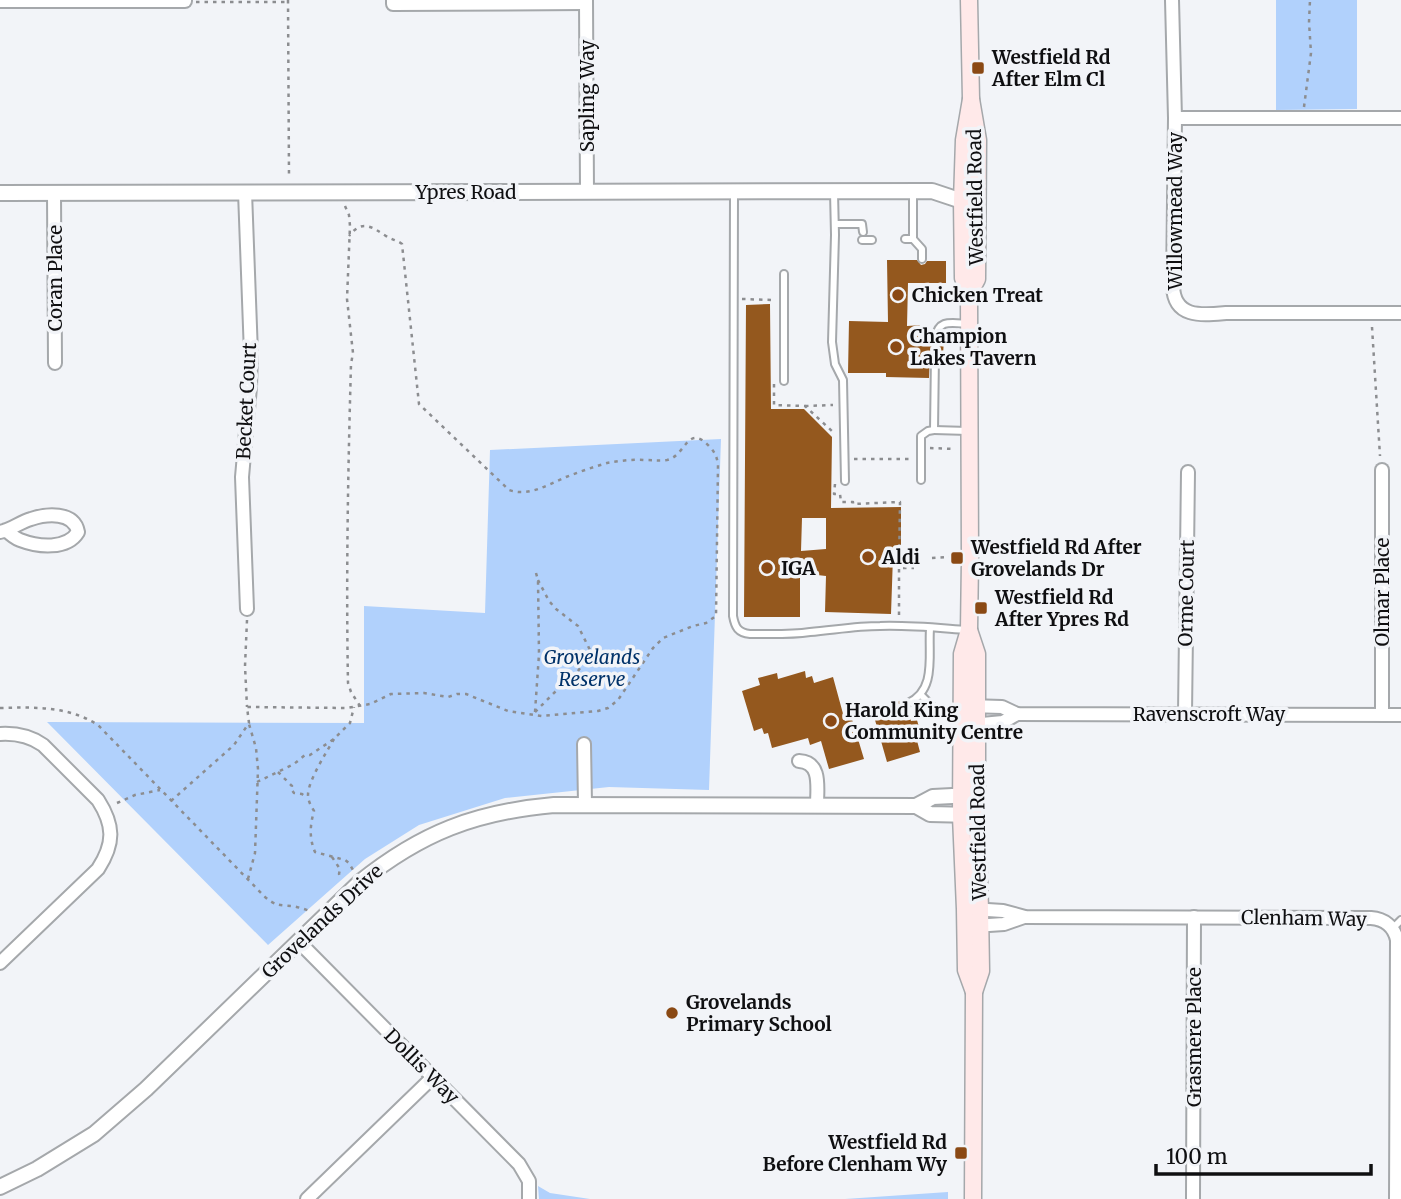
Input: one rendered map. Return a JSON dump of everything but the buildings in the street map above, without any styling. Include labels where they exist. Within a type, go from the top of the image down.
[{"type":"main road","name":"Westfield Road","points":[[970,0],[971,99],[978,140],[969,200],[977,279],[969,294],[968,324],[969,630],[977,654],[969,706],[969,816],[973,926],[981,971],[974,992],[973,1199]]},
{"type":"street","points":[[393,0],[393,4],[586,2]]},
{"type":"street","points":[[1172,0],[1175,118]]},
{"type":"street","points":[[0,1],[185,1]]},
{"type":"street","name":"Sapling Way","points":[[586,2],[587,192]]},
{"type":"street","name":"Willowmead Way","points":[[1401,118],[1175,118],[1173,286],[1173,293],[1181,306],[1199,316],[1226,313],[1401,313]]},
{"type":"street","name":"Ypres Road","points":[[932,191],[970,181]]},
{"type":"street","name":"Ypres Road","points":[[0,193],[932,191],[969,200]]},
{"type":"street","name":"Becket Court","points":[[246,192],[251,354],[242,477],[247,609]]},
{"type":"street","name":"Coran Place","points":[[54,193],[55,363]]},
{"type":"street","name":"Olmar Place","points":[[1382,470],[1382,715]]},
{"type":"street","name":"Orme Court","points":[[1185,714],[1188,472]]},
{"type":"street","points":[[49,515],[69,519],[75,523],[78,531],[68,542],[53,545],[17,539],[3,531],[31,519],[49,515]]},
{"type":"street","name":"Ravenscroft Way","points":[[969,706],[1002,707],[1017,714],[1401,715]]},
{"type":"street","name":"Ravenscroft Way","points":[[969,725],[1003,722],[1017,714]]},
{"type":"street","points":[[0,734],[24,735],[43,744],[98,800],[111,832],[106,858],[98,869],[1,960]]},
{"type":"street","points":[[584,744],[585,804]]},
{"type":"street","points":[[799,761],[806,762],[815,769],[817,805]]},
{"type":"street","name":"Grovelands Drive","points":[[0,1187],[37,1169],[94,1134],[146,1089],[336,904],[381,865],[435,834],[473,819],[528,807],[585,804],[916,806],[933,797],[970,795]]},
{"type":"street","name":"Grovelands Drive","points":[[916,806],[930,814],[969,816]]},
{"type":"street","name":"Clenham Way","points":[[973,909],[1003,911],[1025,917],[1371,918],[1396,924],[1399,1109],[1396,1199]]},
{"type":"street","name":"Grasmere Place","points":[[1193,1199],[1194,916]]},
{"type":"street","name":"Clenham Way","points":[[973,926],[1004,924],[1025,917]]},
{"type":"street","name":"Dollis Way","points":[[298,941],[519,1164],[529,1181],[529,1199]]},
{"type":"street","points":[[307,1199],[433,1077]]},
{"type":"lane","points":[[834,191],[832,342],[835,364],[844,380],[845,481]]},
{"type":"lane","points":[[912,191],[909,239],[922,249],[922,259]]},
{"type":"lane","points":[[733,192],[734,626],[741,633],[750,634],[808,633],[843,627],[881,625],[969,630]]},
{"type":"lane","points":[[835,224],[862,224],[862,236],[872,240]]},
{"type":"lane","points":[[784,274],[785,382]]},
{"type":"lane","points":[[935,339],[941,325],[968,324]]},
{"type":"lane","points":[[934,430],[935,355]]},
{"type":"lane","points":[[921,480],[921,436],[934,430],[968,431]]},
{"type":"lane","points":[[908,704],[921,695],[928,678],[930,629]]},
{"type":"lane","points":[[921,695],[934,708]]},
{"type":"path","points":[[1303,110],[1311,53],[1310,0]]},
{"type":"path","points":[[185,1],[288,1],[289,181]]},
{"type":"path","points":[[343,202],[349,215],[347,299],[353,353],[348,452],[348,683],[360,706]]},
{"type":"path","points":[[247,708],[347,708],[370,704],[391,695],[424,693],[447,697],[466,694],[508,711],[542,716],[598,711],[608,708],[618,699],[658,642],[706,623],[716,616],[718,458],[714,451],[700,438],[695,437],[676,457],[670,459],[629,460],[604,464],[543,488],[517,493],[509,490],[419,404],[402,244],[370,227],[362,226],[349,236]]},
{"type":"path","points":[[749,294],[749,299]]},
{"type":"path","points":[[742,299],[772,298]]},
{"type":"path","points":[[1371,313],[1382,470]]},
{"type":"path","points":[[774,379],[774,405],[834,405]]},
{"type":"path","points":[[805,406],[835,434],[834,425]]},
{"type":"path","points":[[930,448],[954,449]]},
{"type":"path","points":[[852,459],[910,460]]},
{"type":"path","points":[[835,482],[834,494],[840,494],[841,502],[900,502],[899,615]]},
{"type":"path","points":[[932,558],[949,557]]},
{"type":"path","points":[[899,568],[914,568]]},
{"type":"path","points":[[535,713],[575,675],[589,656],[590,650],[578,626],[549,601],[536,573]]},
{"type":"path","points":[[535,713],[539,654],[538,580]]},
{"type":"path","points":[[247,609],[247,708],[258,760],[255,853],[248,879]]},
{"type":"path","points":[[257,782],[294,764],[334,739],[353,717],[354,707]]},
{"type":"path","points":[[0,708],[44,708],[70,712],[98,725],[273,904],[313,912]]},
{"type":"path","points":[[171,801],[234,745],[249,723]]},
{"type":"path","points":[[308,799],[310,784],[334,739]]},
{"type":"path","points":[[278,772],[292,786],[294,793],[302,794],[308,799],[314,811],[310,830],[315,852],[349,863],[355,873]]},
{"type":"path","points":[[106,815],[122,799],[161,790]]},
{"type":"path","points":[[332,857],[340,869],[343,883]]},
{"type":"green space","points":[[1276,0],[1357,0],[1357,109],[1276,110]]},
{"type":"green space","name":"Grovelands Reserve","points":[[721,439],[709,790],[609,787],[505,798],[419,825],[365,859],[268,945],[47,722],[364,723],[364,606],[485,613],[490,450]]},
{"type":"green space","points":[[538,1186],[550,1193],[590,1199],[539,1199]]},
{"type":"green space","points":[[948,1192],[948,1199],[845,1199]]},
{"type":"place","name":"Westfield Rd After Elm Cl","points":[[978,68]]},
{"type":"place","name":"Chicken Treat","points":[[898,295]]},
{"type":"place","name":"Champion Lakes Tavern","points":[[896,347]]},
{"type":"place","name":"Aldi","points":[[868,557]]},
{"type":"place","name":"Westfield Rd After Grovelands Dr","points":[[957,558]]},
{"type":"place","name":"IGA","points":[[767,568]]},
{"type":"place","name":"Westfield Rd After Ypres Rd","points":[[981,608]]},
{"type":"place","name":"Harold King Community Centre","points":[[831,721]]},
{"type":"place","name":"Grovelands Primary School","points":[[672,1013]]},
{"type":"place","name":"Westfield Rd Before Clenham Wy","points":[[961,1153]]}]
